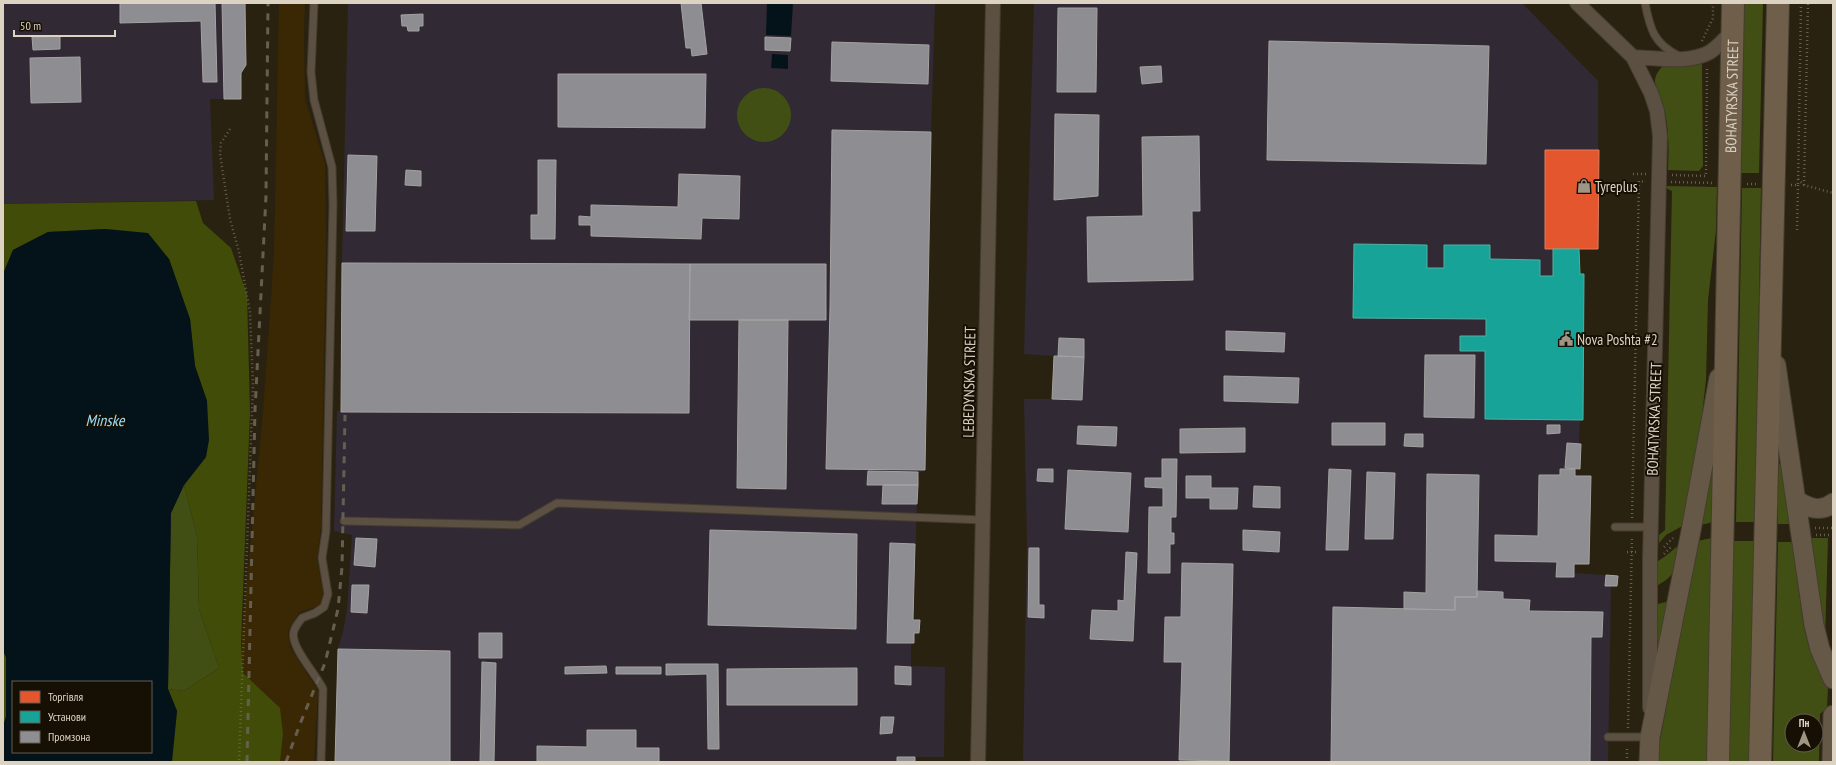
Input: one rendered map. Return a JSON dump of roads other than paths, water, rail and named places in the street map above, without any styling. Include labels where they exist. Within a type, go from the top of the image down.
[{"type":"main road","name":"BOHATYRSKA STREET","points":[[1718,762],[1733,3]]},
{"type":"main road","points":[[1760,762],[1778,3]]},
{"type":"main road","points":[[1776,70],[1786,3]]},
{"type":"main road","points":[[1771,332],[1814,625],[1820,649],[1833,679]]},
{"type":"main road","name":"BOHATYRSKA STREET","points":[[1649,762],[1650,737],[1689,544],[1727,334]]},
{"type":"main road","points":[[1796,500],[1806,507],[1816,509],[1828,507],[1833,503]]},
{"type":"main road","points":[[1832,762],[1833,714]]},
{"type":"street","name":"LEBEDYNSKA STREET","points":[[978,762],[993,3]]},
{"type":"street","name":"BOHATYRSKA STREET","points":[[1577,3],[1633,57],[1651,93],[1656,111],[1660,136],[1651,528],[1650,737]]},
{"type":"street","points":[[1633,57],[1685,58],[1705,55],[1721,44],[1732,30]]},
{"type":"lane","points":[[314,3],[311,72],[314,100],[332,167],[333,205],[326,531],[322,558],[328,594],[324,607],[315,614],[302,618],[294,632],[296,646],[319,679],[323,689],[321,762]]},
{"type":"lane","points":[[1645,3],[1651,29],[1657,40],[1666,50],[1685,58]]},
{"type":"lane","points":[[344,521],[519,525],[557,503],[983,520]]},
{"type":"lane","points":[[1615,526],[1651,528]]},
{"type":"lane","points":[[1608,737],[1650,737]]},
{"type":"water","points":[[767,3],[793,3],[791,36],[766,35]]},
{"type":"water","points":[[772,54],[788,55],[788,69],[771,68]]},
{"type":"water","name":"Minske","points":[[106,229],[148,233],[169,259],[190,319],[195,366],[207,401],[209,440],[206,457],[184,485],[171,513],[168,689],[177,711],[172,762],[3,762],[3,726],[6,717],[6,657],[3,651],[3,274],[13,250],[48,232]]},
{"type":"railway","points":[[247,762],[255,410],[266,196],[268,3]]},
{"type":"railway","points":[[286,762],[325,663],[338,609],[342,567],[345,415]]},
{"type":"place","name":"Tyreplus","points":[[1584,186]]},
{"type":"place","name":"Nova Poshta #2","points":[[1566,339]]}]
